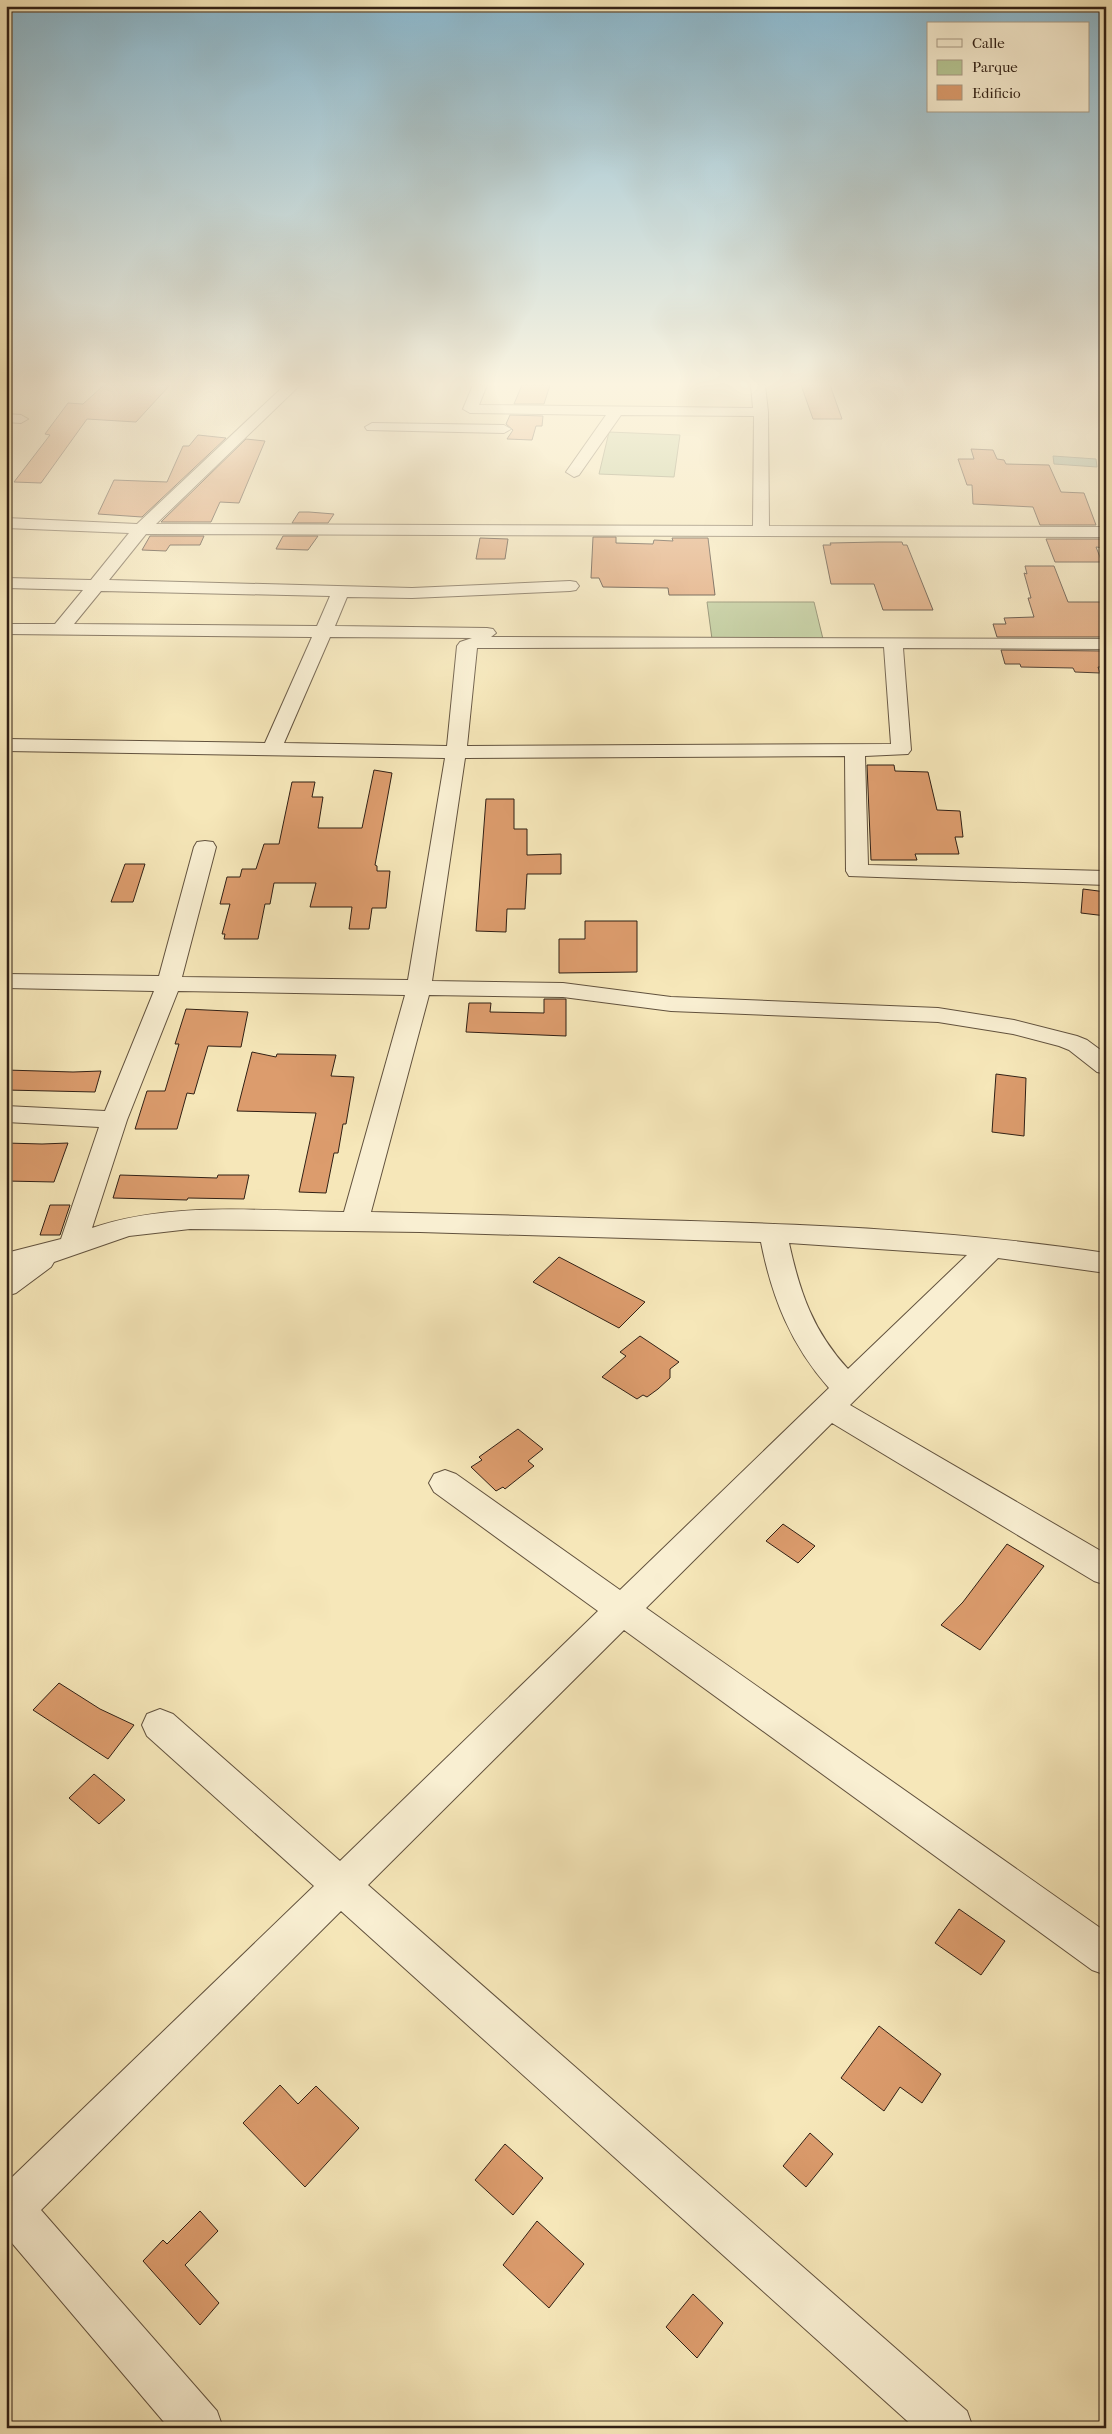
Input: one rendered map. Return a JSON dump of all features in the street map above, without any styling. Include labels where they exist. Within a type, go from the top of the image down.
[{"type":"street","points":[[60,630],[142,529],[174,499]]},
{"type":"street","points":[[761,499],[761,530]]},
{"type":"street","points":[[6,523],[142,529],[1106,532]]},
{"type":"street","points":[[6,583],[412,593],[570,586]]},
{"type":"street","points":[[272,749],[341,591]]},
{"type":"street","points":[[6,629],[569,634]]},
{"type":"street","points":[[6,745],[456,752],[901,750],[893,642]]},
{"type":"street","points":[[355,1220],[419,988],[456,752],[466,646],[468,644],[893,642],[1106,644]]},
{"type":"street","points":[[855,750],[857,871],[1106,878]]},
{"type":"street","points":[[6,1286],[63,1248],[169,982],[205,847]]},
{"type":"street","points":[[6,981],[169,982],[574,990],[672,1004],[956,1017],[1014,1027],[1068,1041],[1078,1045],[1106,1066]]},
{"type":"street","points":[[6,1114],[114,1120]]},
{"type":"street","points":[[6,1263],[63,1248],[121,1229],[168,1220],[355,1220],[773,1232],[991,1248],[1106,1263]]},
{"type":"street","points":[[773,1232],[783,1279],[797,1320],[814,1348],[838,1398],[1106,1571]]},
{"type":"street","points":[[200,2428],[9,2211],[991,1248]]},
{"type":"street","points":[[445,1483],[1106,1956]]},
{"type":"street","points":[[160,1725],[950,2428]]},
{"type":"green space","points":[[707,602],[814,602],[823,639],[712,639]]},
{"type":"building","points":[[105,499],[162,499],[142,517],[98,514]]},
{"type":"building","points":[[185,499],[241,499],[239,503],[220,502],[211,522],[161,522]]},
{"type":"building","points":[[973,499],[1086,499],[1096,525],[1040,525],[1033,507],[973,504]]},
{"type":"building","points":[[299,512],[334,514],[328,523],[292,523]]},
{"type":"building","points":[[150,536],[204,536],[200,545],[170,545],[166,551],[142,550]]},
{"type":"building","points":[[283,536],[318,536],[308,550],[276,549]]},
{"type":"building","points":[[593,537],[616,537],[616,543],[653,544],[654,540],[673,541],[672,538],[708,538],[715,595],[669,595],[668,588],[603,587],[599,578],[591,578]]},
{"type":"building","points":[[480,538],[508,539],[505,559],[476,559]]},
{"type":"building","points":[[1046,539],[1101,539],[1105,548],[1096,547],[1102,562],[1055,562]]},
{"type":"building","points":[[902,542],[903,545],[907,545],[933,610],[883,610],[874,584],[831,584],[823,545],[831,545],[830,543]]},
{"type":"building","points":[[1025,566],[1054,566],[1068,602],[1106,602],[1106,637],[997,637],[993,624],[1006,624],[1004,618],[1034,617],[1028,598],[1031,598],[1024,573],[1027,574]]},
{"type":"building","points":[[1001,650],[1106,651],[1106,667],[1098,667],[1100,673],[1075,672],[1073,668],[1021,667],[1020,664],[1005,664]]},
{"type":"building","points":[[867,765],[894,765],[895,771],[928,772],[937,810],[960,811],[963,837],[955,837],[959,854],[915,854],[917,860],[871,860]]},
{"type":"building","points":[[374,770],[392,773],[375,865],[377,866],[377,871],[390,871],[386,908],[372,908],[369,929],[349,929],[352,907],[310,907],[316,883],[274,883],[270,904],[265,904],[258,939],[224,939],[225,934],[222,934],[230,904],[220,904],[227,877],[240,877],[242,869],[256,869],[264,844],[279,844],[292,782],[315,782],[312,797],[323,797],[318,828],[362,828]]},
{"type":"building","points":[[486,799],[514,799],[514,829],[527,829],[527,855],[561,854],[561,874],[527,874],[525,909],[507,909],[506,932],[476,931]]},
{"type":"building","points":[[125,864],[145,864],[133,902],[111,902]]},
{"type":"building","points":[[1083,889],[1106,892],[1106,916],[1081,913]]},
{"type":"building","points":[[585,921],[637,921],[637,972],[559,973],[559,939],[585,939]]},
{"type":"building","points":[[544,999],[566,999],[566,1036],[466,1032],[469,1003],[491,1003],[490,1012],[544,1013]]},
{"type":"building","points":[[186,1009],[248,1012],[241,1047],[208,1046],[194,1094],[187,1093],[177,1129],[135,1129],[147,1091],[165,1091],[179,1044],[175,1044]]},
{"type":"building","points":[[252,1052],[276,1057],[277,1054],[336,1055],[331,1076],[354,1077],[346,1124],[343,1124],[338,1153],[334,1153],[326,1193],[299,1192],[316,1113],[237,1111]]},
{"type":"building","points":[[6,1070],[101,1071],[95,1092],[6,1090]]},
{"type":"building","points":[[996,1074],[1026,1078],[1024,1136],[992,1132]]},
{"type":"building","points":[[6,1143],[68,1143],[54,1182],[6,1181]]},
{"type":"building","points":[[120,1175],[217,1178],[218,1175],[249,1175],[244,1199],[188,1198],[187,1200],[113,1198]]},
{"type":"building","points":[[50,1205],[70,1205],[60,1235],[40,1235]]},
{"type":"building","points":[[559,1257],[645,1302],[619,1328],[533,1282]]},
{"type":"building","points":[[640,1336],[679,1362],[670,1369],[670,1378],[658,1389],[647,1397],[643,1395],[637,1399],[602,1377],[626,1356],[620,1352]]},
{"type":"building","points":[[518,1429],[543,1449],[528,1461],[534,1466],[505,1489],[503,1487],[496,1491],[471,1467],[482,1460],[479,1457]]},
{"type":"building","points":[[783,1524],[815,1546],[798,1563],[766,1541]]},
{"type":"building","points":[[1007,1544],[1044,1566],[980,1650],[941,1625],[963,1602]]},
{"type":"building","points":[[59,1683],[100,1709],[134,1725],[108,1759],[33,1710]]},
{"type":"building","points":[[94,1774],[125,1800],[99,1824],[69,1798]]},
{"type":"building","points":[[959,1909],[1005,1941],[981,1975],[935,1943]]},
{"type":"building","points":[[879,2026],[941,2074],[922,2103],[900,2087],[884,2111],[841,2078]]},
{"type":"building","points":[[280,2085],[298,2104],[316,2086],[359,2128],[305,2187],[243,2123]]},
{"type":"building","points":[[810,2133],[833,2154],[806,2187],[783,2166]]},
{"type":"building","points":[[505,2144],[543,2178],[513,2215],[475,2180]]},
{"type":"building","points":[[200,2211],[218,2231],[185,2265],[219,2303],[200,2325],[143,2261],[163,2240],[167,2244]]},
{"type":"building","points":[[537,2221],[584,2264],[549,2308],[503,2265]]},
{"type":"building","points":[[693,2294],[723,2323],[697,2358],[666,2327]]}]
